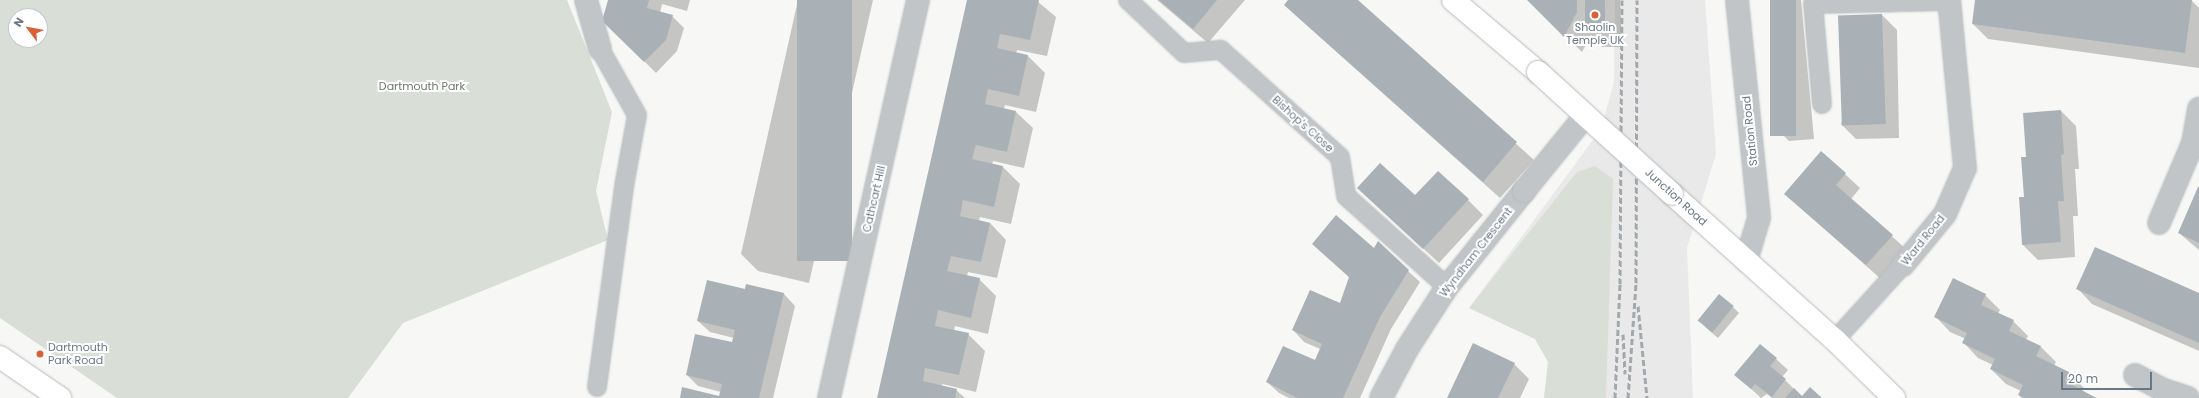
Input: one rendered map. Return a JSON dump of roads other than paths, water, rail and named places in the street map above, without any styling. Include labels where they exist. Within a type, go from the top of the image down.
[{"type":"main road","name":"Junction Road","points":[[1453,0],[1538,72],[1835,340],[1894,398]]},
{"type":"main road","points":[[0,357],[60,398]]},
{"type":"street","points":[[586,0],[600,49]]},
{"type":"street","name":"Cathcart Hill","points":[[829,398],[918,0]]},
{"type":"street","name":"Station Road","points":[[1737,0],[1759,218],[1746,261]]},
{"type":"street","name":"Ward Road","points":[[1903,266],[1945,214],[1966,168],[1949,1]]},
{"type":"street","points":[[2159,223],[2193,143],[2199,109]]},
{"type":"street","name":"Wyndham Crescent","points":[[1381,398],[1407,349],[1447,287],[1586,116]]},
{"type":"street","points":[[2135,375],[2159,394],[2188,398]]},
{"type":"lane","name":"Bishop's Close","points":[[1128,0],[1184,53],[1221,50],[1257,82],[1340,157],[1346,196],[1447,287]]},
{"type":"lane","points":[[1822,104],[1813,2],[1949,1]]},
{"type":"lane","points":[[598,387],[625,181],[637,115],[600,49]]},
{"type":"lane","name":"Ward Road","points":[[1835,340],[1903,266]]},
{"type":"railway","points":[[1615,398],[1620,284],[1622,0]]},
{"type":"railway","points":[[1628,398],[1636,283],[1637,0]]},
{"type":"railway","points":[[1638,306],[1647,398]]},
{"type":"railway","points":[[1623,334],[1625,374]]},
{"type":"place","name":"Shaolin Temple UK","points":[[1595,15]]},
{"type":"place","name":"Dartmouth Park Road","points":[[40,354]]},
{"type":"park label","name":"Dartmouth Park","points":[[422,86]]}]
